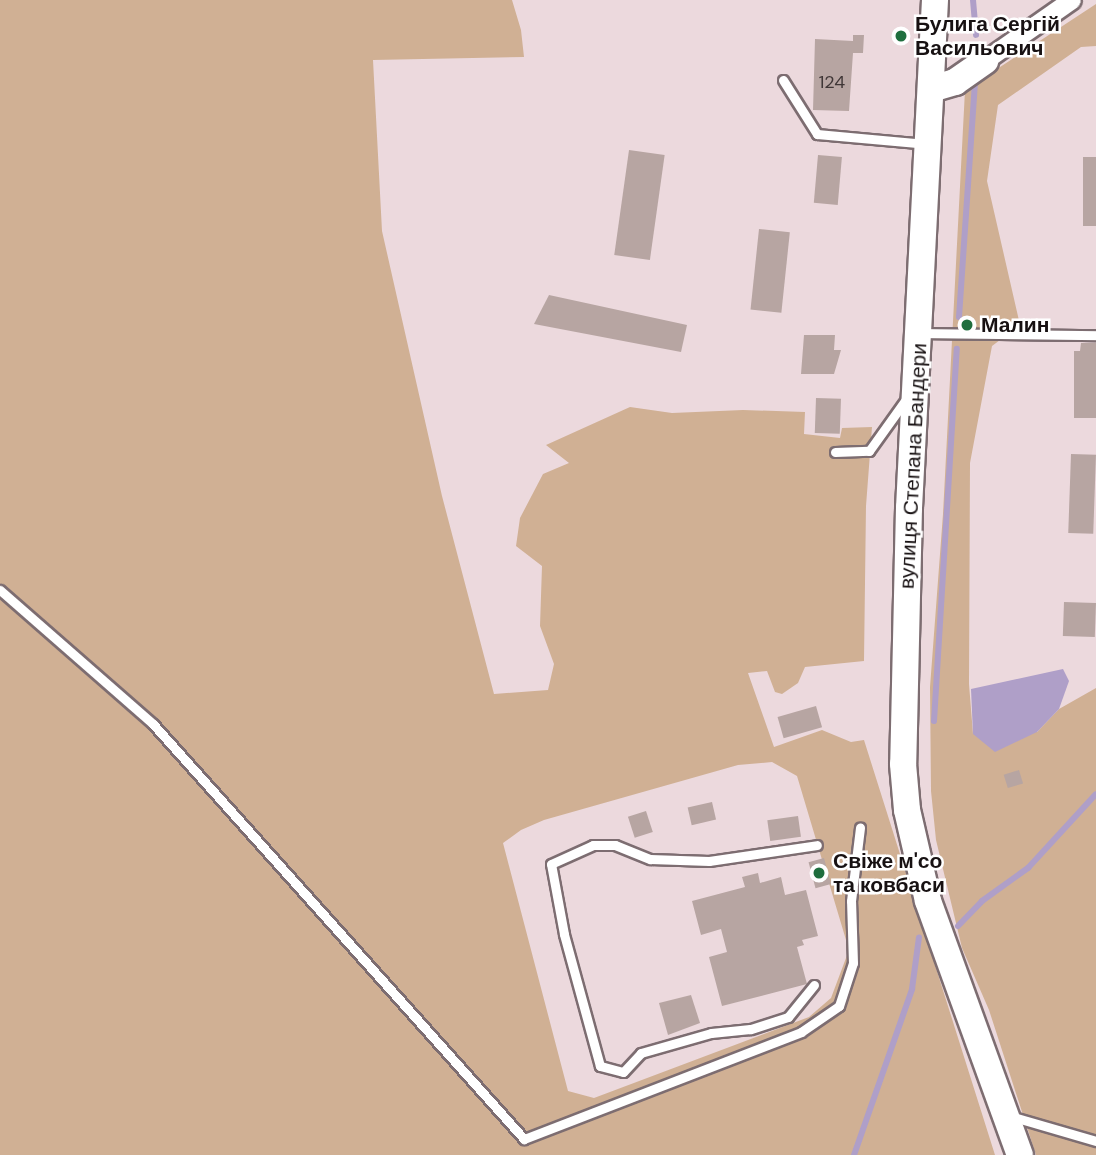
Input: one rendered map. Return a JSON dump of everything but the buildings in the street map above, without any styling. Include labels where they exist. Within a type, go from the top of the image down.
[{"type":"street","name":"вулиця Степана Бандери","points":[[935,0],[909,522],[903,764],[913,842],[937,928],[1020,1155]]},
{"type":"street","points":[[931,89],[955,82],[1072,0]]},
{"type":"lane","points":[[783,80],[817,134],[928,144]]},
{"type":"lane","points":[[919,332],[1096,335]]},
{"type":"lane","points":[[835,452],[869,451],[916,385]]},
{"type":"lane","points":[[0,590],[153,724],[524,1139],[801,1032],[839,1006],[853,962],[851,901],[860,828]]},
{"type":"lane","points":[[814,985],[788,1017],[750,1029],[711,1033],[641,1053],[622,1072],[600,1066],[564,934],[551,864],[593,845],[615,845],[650,859],[709,862],[817,845]]},
{"type":"lane","points":[[1005,1114],[1096,1141]]},
{"type":"shaded area","points":[[0,0],[512,0],[521,30],[524,57],[373,60],[382,231],[442,496],[494,694],[548,690],[554,664],[540,626],[542,566],[516,546],[520,518],[543,474],[569,463],[546,445],[630,407],[672,413],[743,410],[805,412],[804,434],[840,438],[842,428],[872,427],[866,506],[864,661],[805,667],[798,683],[782,694],[775,692],[767,671],[748,673],[774,747],[822,730],[851,742],[864,740],[995,1155],[0,1155]],"holes":[[[772,762],[797,776],[849,950],[831,998],[809,1017],[594,1098],[568,1091],[503,843],[521,830],[544,820],[738,765]]]},
{"type":"shaded area","points":[[1096,4],[1096,46],[1081,47],[998,105],[987,181],[1020,325],[992,346],[970,463],[969,684],[973,734],[1037,732],[1059,709],[1096,688],[1096,1155],[1036,1155],[989,1010],[962,948],[936,840],[931,791],[930,687],[943,514],[965,90]]},
{"type":"shaded area","points":[[1063,669],[1069,681],[1059,709],[1037,732],[995,752],[973,734],[971,689]]},
{"type":"waterway","points":[[973,0],[976,35]]},
{"type":"waterway","points":[[959,317],[975,82]]},
{"type":"waterway","points":[[934,721],[957,349]]},
{"type":"waterway","points":[[958,926],[982,901],[1028,868],[1096,794]]},
{"type":"waterway","points":[[854,1155],[912,989],[919,937]]},
{"type":"place","name":"Булига Сергій Васильович","points":[[901,36]]},
{"type":"place","name":"Малин","points":[[967,325]]},
{"type":"place","name":"Свіже м'со та ковбаси","points":[[819,873]]}]
